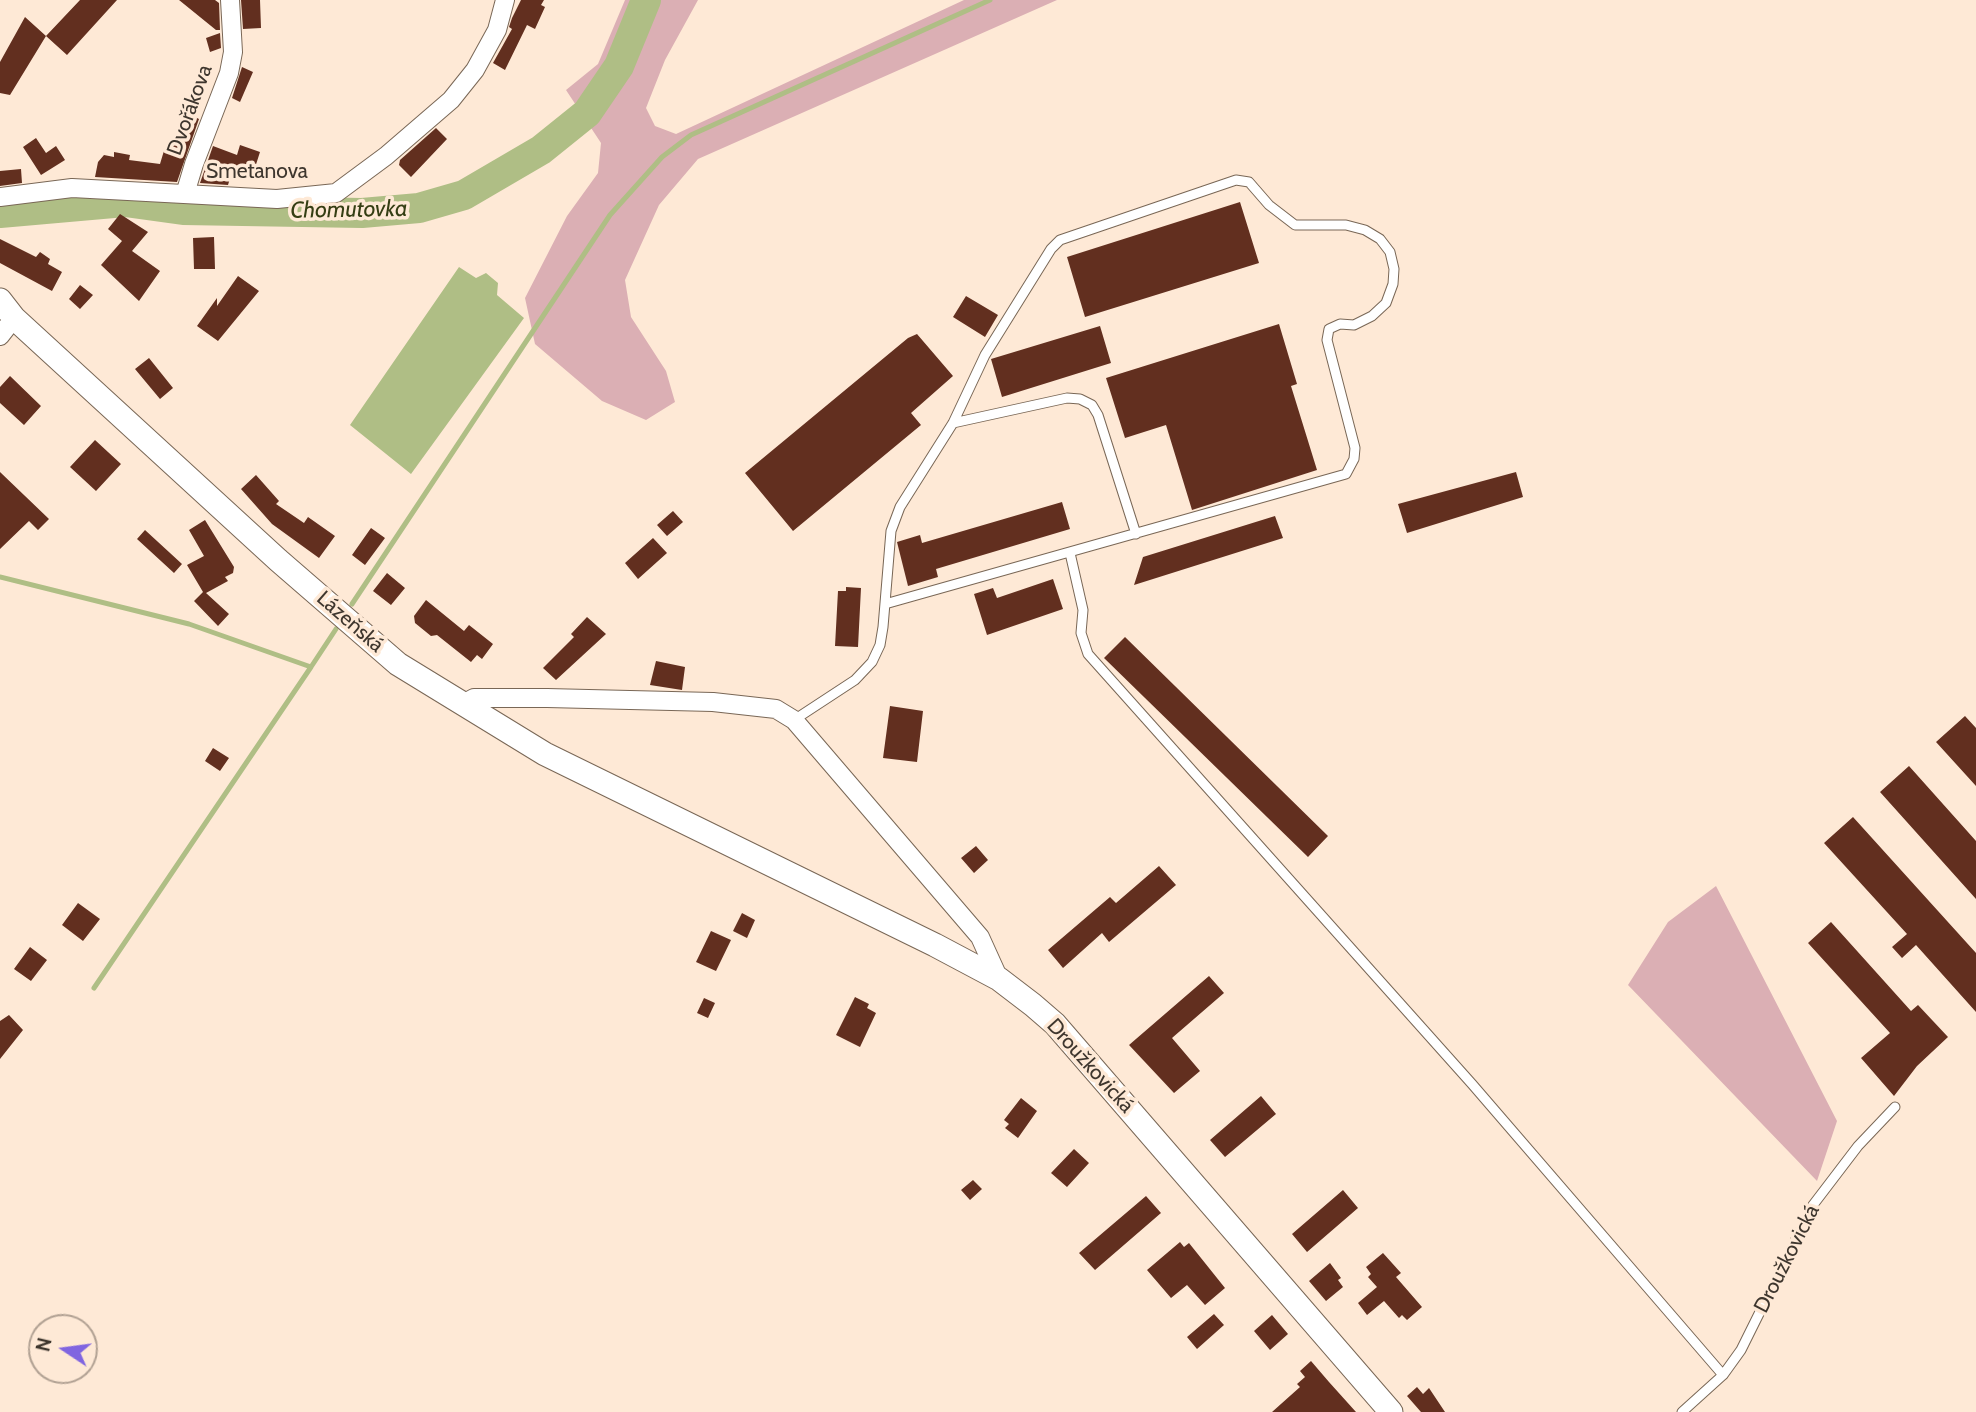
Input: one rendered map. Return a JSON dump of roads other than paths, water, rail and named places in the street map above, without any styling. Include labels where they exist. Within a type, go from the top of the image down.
[{"type":"street","name":"Dvořákova","points":[[185,194],[229,73],[233,52],[230,0]]},
{"type":"street","name":"Smetanova","points":[[0,197],[72,188],[277,199],[336,193],[451,100],[475,70],[497,30],[505,0]]},
{"type":"street","name":"Lázeňská","points":[[5,318],[398,664],[545,754],[999,979]]},
{"type":"street","points":[[463,704],[474,698],[713,702],[776,709],[794,720]]},
{"type":"street","name":"Droužkovická","points":[[794,720],[981,937],[999,979],[1055,1024],[1391,1412]]},
{"type":"lane","points":[[794,720],[864,673],[880,645],[891,531],[900,507],[953,423],[985,355],[1051,249],[1072,234],[1236,180],[1249,182],[1269,205],[1295,225],[1346,225],[1380,239],[1390,252],[1395,269],[1386,303],[1372,316],[1354,325],[1340,324],[1329,329],[1327,340],[1354,449],[1351,468],[1346,474],[886,604]]},
{"type":"lane","points":[[953,423],[1067,398],[1080,399],[1091,405],[1098,415],[1136,534]]},
{"type":"lane","points":[[1070,553],[1083,610],[1081,633],[1088,654],[1472,1084],[1723,1376]]},
{"type":"lane","name":"Droužkovická","points":[[1682,1412],[1723,1376],[1741,1350],[1812,1205],[1858,1146],[1895,1107]]},
{"type":"waterway","name":"Chomutovka","points":[[0,213],[125,202],[183,210],[362,213],[419,208],[464,195],[541,150],[587,113],[619,66],[646,0]]},
{"type":"waterway","points":[[352,604],[610,215],[662,157],[691,135],[990,0]]},
{"type":"waterway","points":[[0,577],[189,624],[311,667],[336,629]]},
{"type":"waterway","points":[[94,988],[311,667]]}]
